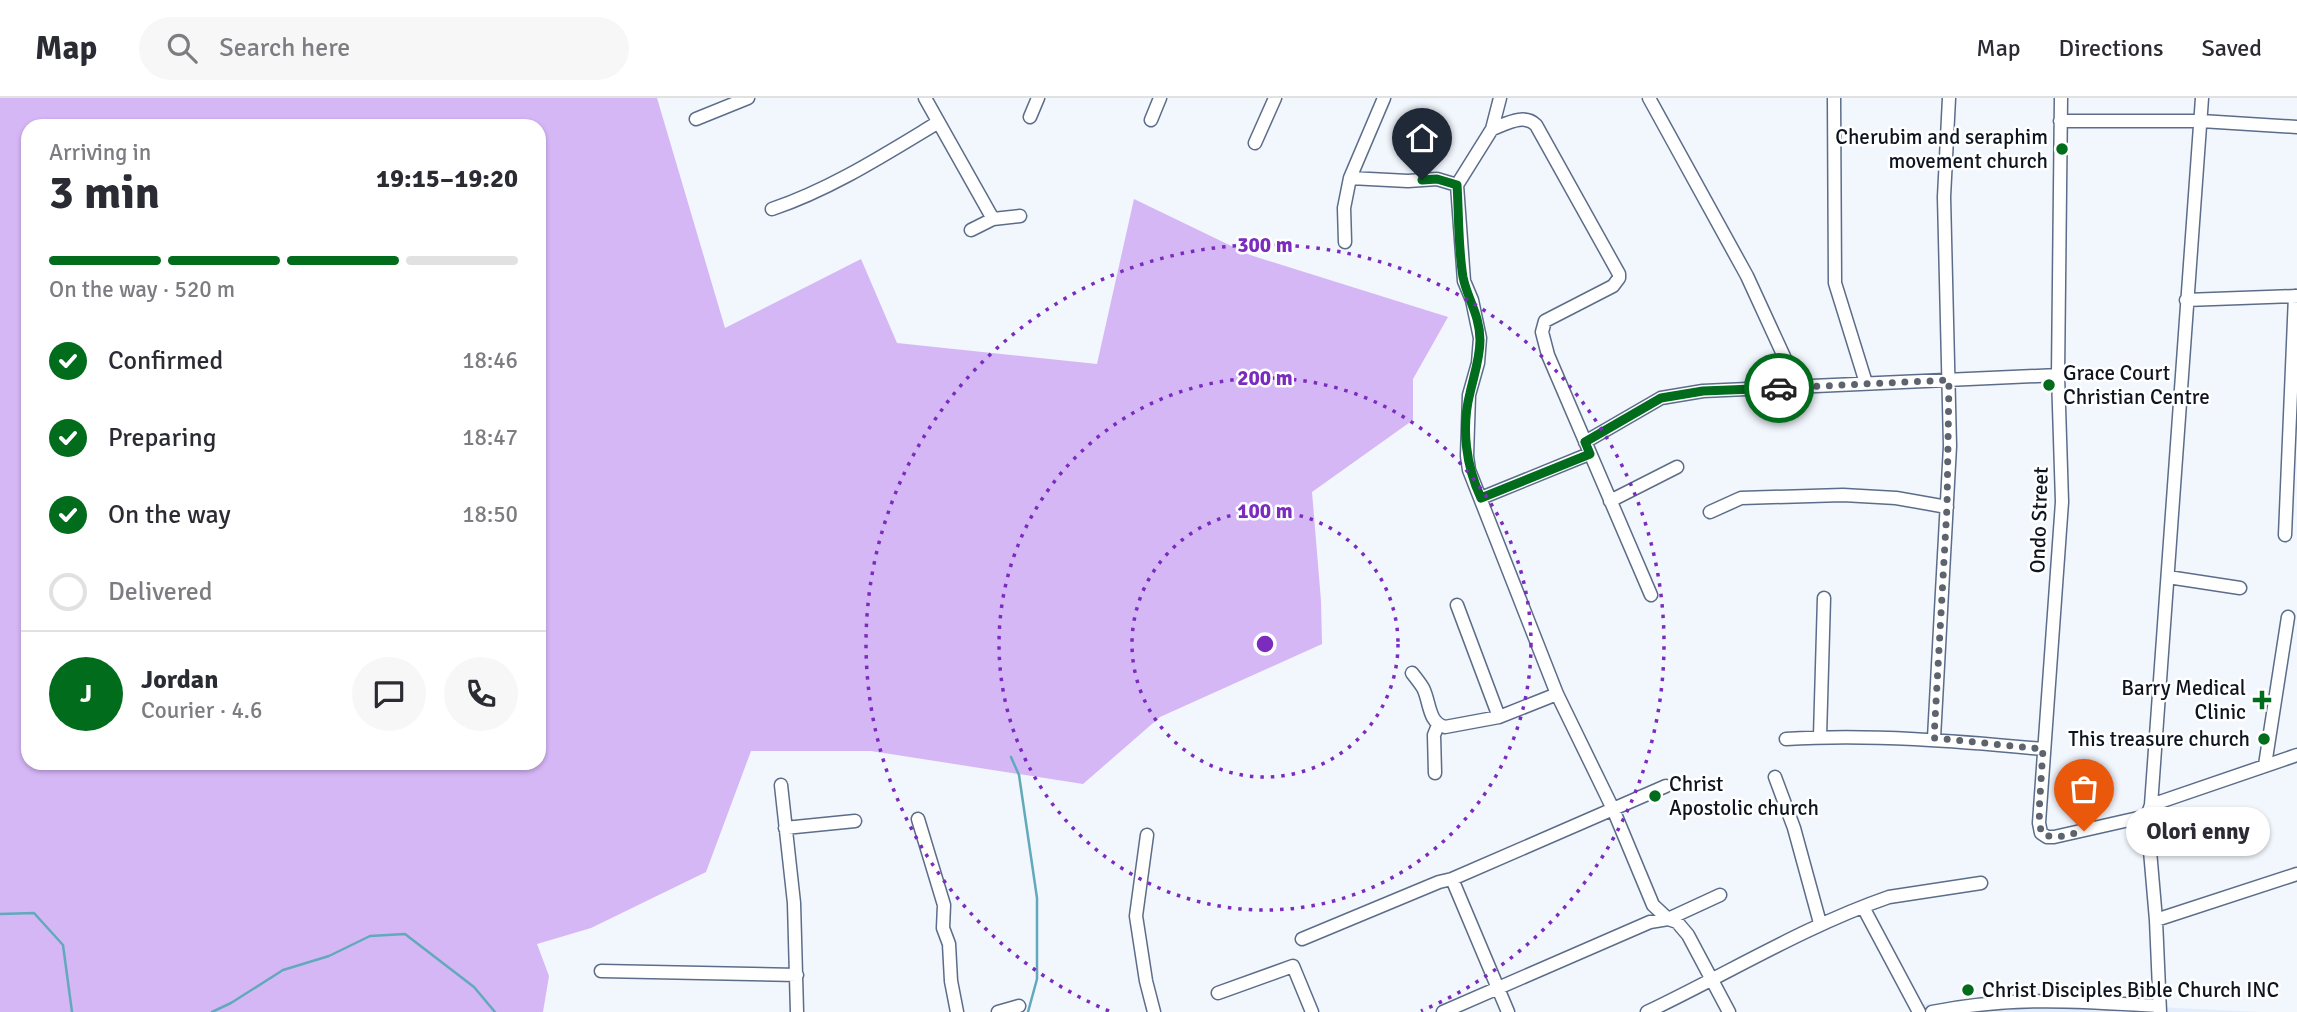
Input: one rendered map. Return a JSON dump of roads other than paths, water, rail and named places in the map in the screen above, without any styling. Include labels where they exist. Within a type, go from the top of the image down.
[{"type":"street","points":[[696,119],[748,98]]},
{"type":"street","points":[[925,98],[993,219]]},
{"type":"street","points":[[1030,117],[1038,98]]},
{"type":"street","points":[[1151,120],[1160,98]]},
{"type":"street","points":[[1255,143],[1275,98]]},
{"type":"street","points":[[1345,242],[1345,208],[1350,178],[1384,98]]},
{"type":"street","points":[[1500,98],[1492,129],[1457,185],[1464,281],[1472,300],[1480,338],[1478,363],[1469,395],[1467,456],[1472,479],[1557,694],[1613,809],[1653,905],[1668,919],[1677,922],[1688,935],[1729,1012]]},
{"type":"street","points":[[1649,98],[1747,276],[1798,387]]},
{"type":"street","points":[[1834,98],[1835,283],[1866,383]]},
{"type":"street","points":[[1934,738],[1947,507],[1949,380],[1944,197],[1949,98]]},
{"type":"street","name":"Ondo Street","points":[[2061,98],[2058,375],[2062,502],[2043,749],[2039,813],[2041,833],[2054,837],[2149,811]]},
{"type":"street","points":[[1932,1012],[2001,1001],[2052,1000],[2160,1009],[2149,811],[2202,98]]},
{"type":"street","points":[[1492,129],[1521,119],[1527,119],[1536,125],[1619,275],[1613,286],[1556,314],[1545,321],[1543,326],[1548,355],[1651,596]]},
{"type":"street","points":[[2060,121],[2202,121],[2297,127]]},
{"type":"street","points":[[772,209],[803,198],[854,172],[937,123]]},
{"type":"street","points":[[1350,178],[1437,179],[1457,185]]},
{"type":"street","points":[[971,230],[993,219],[1020,216]]},
{"type":"street","points":[[2186,300],[2296,296],[2285,536]]},
{"type":"street","points":[[1481,498],[1587,448],[1661,398],[1703,391],[2058,375]]},
{"type":"street","points":[[1609,500],[1677,467]]},
{"type":"street","points":[[1710,512],[1741,498],[1843,495],[1896,498],[1947,507]]},
{"type":"street","points":[[2168,577],[2239,588]]},
{"type":"street","points":[[1820,736],[1824,598]]},
{"type":"street","points":[[1457,605],[1499,717]]},
{"type":"street","points":[[2265,765],[2288,617]]},
{"type":"street","points":[[1412,673],[1423,688],[1433,719],[1438,725],[1452,726],[1499,717],[1557,694]]},
{"type":"street","points":[[1435,773],[1433,735],[1438,725]]},
{"type":"street","points":[[1786,739],[1820,736],[1934,738],[2043,749]]},
{"type":"street","points":[[2149,811],[2297,755]]},
{"type":"street","points":[[1775,777],[1794,828],[1820,923]]},
{"type":"street","points":[[781,785],[793,903],[797,1012]]},
{"type":"street","points":[[1302,939],[1452,879],[1667,786]]},
{"type":"street","points":[[918,819],[944,905],[943,928],[949,943],[951,981],[957,1012]]},
{"type":"street","points":[[785,828],[855,821]]},
{"type":"street","points":[[1147,835],[1136,916],[1146,981],[1154,1012]]},
{"type":"street","points":[[2156,920],[2297,874]]},
{"type":"street","points":[[1452,879],[1508,1012]]},
{"type":"street","points":[[1647,1012],[1712,981],[1820,923],[1889,897],[1982,883]]},
{"type":"street","points":[[1443,1012],[1650,922],[1668,919],[1720,895]]},
{"type":"street","points":[[1863,907],[1919,1012]]},
{"type":"street","points":[[1218,993],[1293,966],[1312,1012]]},
{"type":"street","points":[[601,971],[797,975]]},
{"type":"street","points":[[998,1012],[1019,1006]]},
{"type":"waterway","points":[[1011,757],[1019,775],[1037,898],[1037,979],[1028,1012]]},
{"type":"waterway","points":[[0,914],[34,913],[63,945],[72,1012]]},
{"type":"waterway","points":[[212,1012],[283,970],[329,956],[370,936],[405,934],[474,987],[495,1012]]},
{"type":"place","name":"Cherubim and seraphim movement church","points":[[2062,149]]},
{"type":"place","name":"Grace Court Christian Centre","points":[[2049,385]]},
{"type":"place","name":"Barry Medical Clinic","points":[[2262,700]]},
{"type":"place","name":"This treasure church","points":[[2264,739]]},
{"type":"place","name":"Christ Apostolic church","points":[[1655,796]]},
{"type":"place","name":"Olori enny","points":[[2084,831]]},
{"type":"place","name":"Christ Disciples Bible Church INC","points":[[1968,990]]}]
